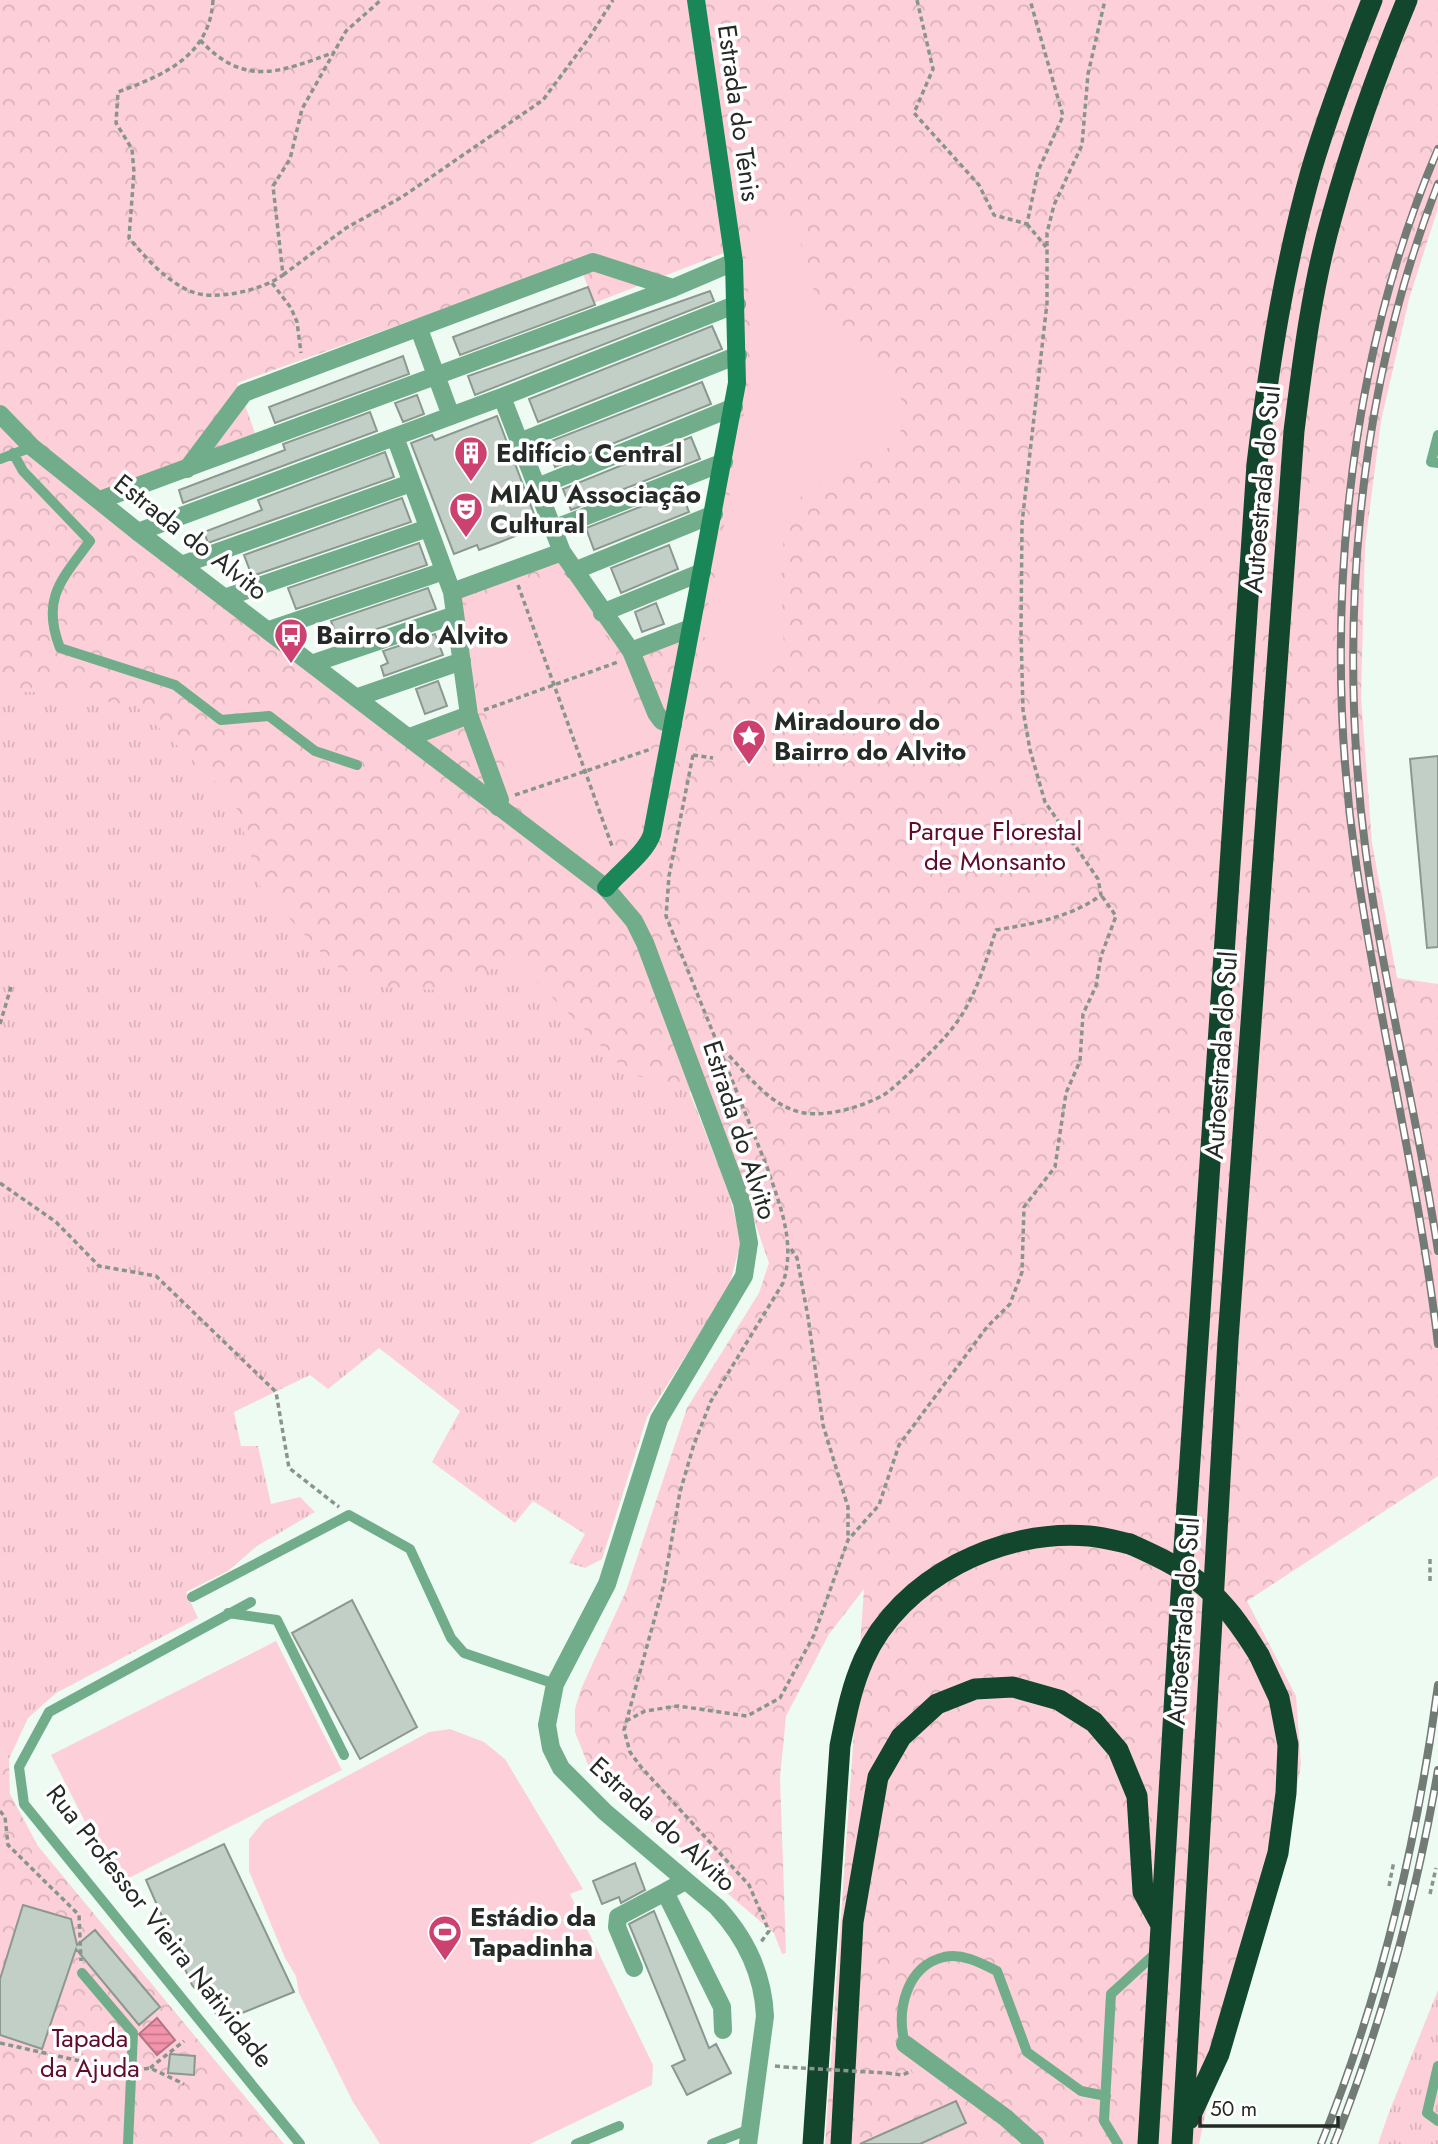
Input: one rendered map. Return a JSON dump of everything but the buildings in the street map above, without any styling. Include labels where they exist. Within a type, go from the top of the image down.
[{"type":"highway","name":"Autoestrada do Sul","points":[[1148,2144],[1257,464],[1273,339],[1301,211],[1326,126],[1372,0]]},
{"type":"highway","name":"Autoestrada do Sul","points":[[1183,2137],[1227,1354],[1293,443],[1304,349],[1331,217],[1378,73],[1407,0]]},
{"type":"highway","points":[[813,2144],[840,1746],[850,1697],[865,1657],[880,1632],[903,1605],[932,1581],[970,1557],[1011,1542],[1088,1536],[1130,1544],[1171,1562],[1203,1583],[1234,1614],[1259,1655],[1279,1698],[1288,1745],[1286,1793],[1278,1853],[1219,2054],[1183,2137]]},
{"type":"highway","points":[[841,2144],[853,1922],[878,1777],[901,1737],[937,1704],[975,1689],[1013,1687],[1059,1700],[1094,1722],[1118,1750],[1137,1796],[1143,1892],[1161,1926]]},
{"type":"main road","name":"Estrada do Ténis","points":[[606,888],[649,841],[734,407],[738,355],[734,262],[696,0]]},
{"type":"street","points":[[187,469],[244,393],[593,262],[673,288]]},
{"type":"street","points":[[100,500],[673,288],[734,262]]},
{"type":"street","points":[[138,532],[502,397],[737,304]]},
{"type":"street","points":[[419,329],[452,416]]},
{"type":"street","points":[[519,442],[738,355]]},
{"type":"street","points":[[502,397],[562,552],[602,613],[656,713],[662,721],[673,725]]},
{"type":"street","points":[[537,488],[734,407]]},
{"type":"street","name":"Estrada do Alvito","points":[[0,414],[32,447],[138,532],[184,564],[606,888],[634,921],[645,943],[742,1203],[749,1243],[748,1260],[735,1294],[659,1419],[607,1584],[555,1684],[547,1726],[551,1748],[561,1768],[605,1812],[732,1923],[751,1957],[760,1985],[765,2016],[749,2137]]},
{"type":"street","points":[[395,437],[452,592],[469,716],[499,804]]},
{"type":"street","points":[[553,529],[724,462]]},
{"type":"street","points":[[184,564],[411,483]]},
{"type":"street","points":[[575,571],[714,514]]},
{"type":"street","points":[[227,597],[428,528]]},
{"type":"street","points":[[452,592],[562,552]]},
{"type":"street","points":[[269,630],[444,571]]},
{"type":"street","points":[[602,613],[702,572]]},
{"type":"street","points":[[314,663],[455,615]]},
{"type":"street","points":[[626,656],[691,628]]},
{"type":"street","points":[[358,697],[462,661]]},
{"type":"street","points":[[410,737],[469,716]]},
{"type":"street","points":[[634,1968],[617,1927],[618,1917],[685,1881]]},
{"type":"street","points":[[665,1892],[722,2007],[723,2030]]},
{"type":"street","points":[[905,2044],[1006,2118],[1035,2144]]},
{"type":"lane","points":[[1438,435],[1431,462],[1438,463]]},
{"type":"lane","points":[[0,459],[32,447]]},
{"type":"lane","points":[[13,453],[23,471],[90,541],[61,579],[52,602],[51,624],[60,648],[175,685],[221,720],[269,716],[315,751],[357,765]]},
{"type":"lane","points":[[192,1597],[349,1515],[410,1549],[451,1638],[464,1653],[555,1684]]},
{"type":"lane","name":"Rua Professor Vieira Natividade","points":[[251,1602],[49,1712],[19,1767],[20,1779],[24,1804],[300,2144]]},
{"type":"lane","points":[[229,1614],[277,1620],[344,1755]]},
{"type":"lane","points":[[1118,2144],[1104,2122],[1111,1994],[1160,1949]]},
{"type":"lane","points":[[905,2044],[900,2014],[916,1974],[944,1957],[971,1958],[997,1971],[1027,2052],[1081,2091],[1106,2096]]},
{"type":"lane","points":[[82,1973],[134,2033],[128,2144]]},
{"type":"lane","points":[[1438,2066],[1427,2113],[1438,2121]]},
{"type":"lane","points":[[576,2144],[619,2126]]},
{"type":"lane","points":[[712,2144],[749,2137]]},
{"type":"path","points":[[212,0],[212,16],[194,53],[151,80],[118,92],[116,123],[132,149],[134,172],[129,238],[149,262],[190,292],[228,295],[272,283],[346,228],[402,197],[543,100],[589,38],[613,0]]},
{"type":"path","points":[[283,275],[273,186],[290,159],[302,109],[346,31],[381,0]]},
{"type":"path","points":[[917,0],[933,69],[914,113],[979,185],[994,215],[1027,224],[1046,247]]},
{"type":"path","points":[[1027,224],[1038,171],[1063,116],[1030,0]]},
{"type":"path","points":[[848,1540],[879,1505],[899,1445],[987,1327],[1010,1304],[1022,1272],[1024,1207],[1055,1167],[1066,1093],[1080,1061],[1083,1014],[1096,986],[1101,956],[1116,916],[1101,895],[1098,879],[1045,802],[1030,750],[1023,710],[1022,523],[1048,303],[1046,247],[1054,205],[1082,145],[1088,74],[1105,0]]},
{"type":"path","points":[[200,40],[220,60],[251,72],[285,69],[335,51]]},
{"type":"path","points":[[272,283],[294,315],[297,340],[307,370]]},
{"type":"path","points":[[512,570],[612,846]]},
{"type":"path","points":[[469,716],[626,656]]},
{"type":"path","points":[[499,804],[653,748]]},
{"type":"path","points":[[693,755],[713,758]]},
{"type":"path","points":[[717,1044],[753,1080],[789,1109],[814,1113],[856,1106],[886,1093],[950,1031],[984,970],[996,930],[1034,924],[1088,905],[1101,895]]},
{"type":"path","points":[[0,1024],[11,987]]},
{"type":"path","points":[[0,1183],[56,1222],[99,1266],[156,1276],[276,1392],[289,1468],[349,1515]]},
{"type":"path","points":[[625,1721],[645,1711],[678,1706],[747,1716],[780,1698],[814,1635],[848,1540],[848,1507],[823,1425],[808,1317],[797,1258],[790,1247]]},
{"type":"path","points":[[1430,1556],[1430,1580]]},
{"type":"path","points":[[0,1811],[5,1817],[8,1845],[79,1915],[82,1973]]},
{"type":"path","points":[[1389,1886],[1394,1861]]},
{"type":"path","points":[[1430,1894],[1436,1868]]},
{"type":"path","points":[[0,2043],[21,2050],[132,2072],[150,2068],[184,2040]]},
{"type":"path","points":[[776,2066],[902,2075]]},
{"type":"path","points":[[150,2068],[184,2084]]},
{"type":"green space","name":"Parque Florestal de Monsanto","points":[[0,0],[1438,0],[1438,208],[1409,299],[1381,421],[1365,546],[1361,697],[1372,843],[1397,978],[1438,984],[1438,1476],[1247,1601],[1296,1696],[1301,1764],[1288,1840],[1210,2092],[1199,2144],[825,2144],[864,1589],[829,1634],[786,1716],[780,1777],[786,1953],[782,1954],[774,1933],[687,1859],[690,1856],[588,1765],[575,1732],[575,1709],[581,1689],[626,1591],[687,1408],[759,1293],[769,1263],[712,1098],[628,1073],[515,960],[437,990],[379,987],[332,964],[261,888],[234,800],[136,706],[43,692],[0,692]],"holes":[[[734,249],[736,363],[681,637],[628,657],[560,551],[446,594],[462,719],[403,741],[90,496],[255,433],[237,383],[578,261],[594,303]]]},
{"type":"green space","points":[[794,217],[812,285],[826,321],[896,383],[906,415],[893,444],[821,482],[800,498],[791,513],[782,553],[783,662],[770,672],[749,674],[716,667],[710,660],[707,638],[700,636],[713,587],[746,404],[752,346],[744,236],[773,222]]},
{"type":"green space","points":[[561,570],[614,648],[655,758],[641,832],[578,852],[520,807],[481,702],[466,604]]},
{"type":"green space","points":[[0,690],[76,692],[151,707],[638,961],[728,1190],[741,1241],[729,1287],[647,1417],[602,1559],[585,1568],[569,1563],[585,1534],[533,1501],[515,1523],[432,1462],[460,1411],[379,1348],[328,1389],[310,1375],[234,1412],[241,1446],[258,1446],[271,1504],[300,1497],[315,1512],[257,1546],[228,1571],[186,1592],[198,1618],[56,1693],[28,1718],[9,1759],[0,1747]]},
{"type":"green space","points":[[276,1641],[342,1770],[117,1884],[51,1755]]},
{"type":"green space","points":[[450,1729],[484,1742],[505,1759],[583,1889],[570,1894],[653,2065],[652,2085],[530,2144],[380,2144],[353,2102],[299,1993],[296,1976],[285,1958],[249,1871],[249,1839],[265,1820],[429,1732]]},
{"type":"green space","name":"Tapada da Ajuda","points":[[0,1747],[9,1759],[10,1794],[38,1846],[284,2144],[0,2144]]},
{"type":"green space","points":[[1438,1990],[1438,2144],[1378,2144],[1388,2115]]},
{"type":"shaded area","points":[[157,2018],[175,2040],[157,2055],[139,2034]]},
{"type":"railway","points":[[1438,149],[1406,233],[1381,320],[1362,409],[1349,500],[1342,592],[1341,684],[1346,774],[1356,863],[1420,1223],[1438,1344]]},
{"type":"railway","points":[[1438,184],[1410,264],[1388,346],[1372,430],[1360,514],[1354,600],[1353,685],[1357,770],[1373,904],[1438,1251]]},
{"type":"railway","points":[[1321,2144],[1362,2032],[1394,1918],[1419,1803],[1438,1685]]},
{"type":"railway","points":[[1334,2144],[1367,2053],[1396,1960],[1438,1770]]},
{"type":"place","name":"Edifício Central","points":[[471,483]]},
{"type":"place","name":"MIAU Associação Cultural","points":[[466,539]]},
{"type":"place","name":"Bairro do Alvito","points":[[291,665]]},
{"type":"place","name":"Miradouro do Bairro do Alvito","points":[[749,766]]},
{"type":"place","name":"Estádio da Tapadinha","points":[[445,1962]]}]
